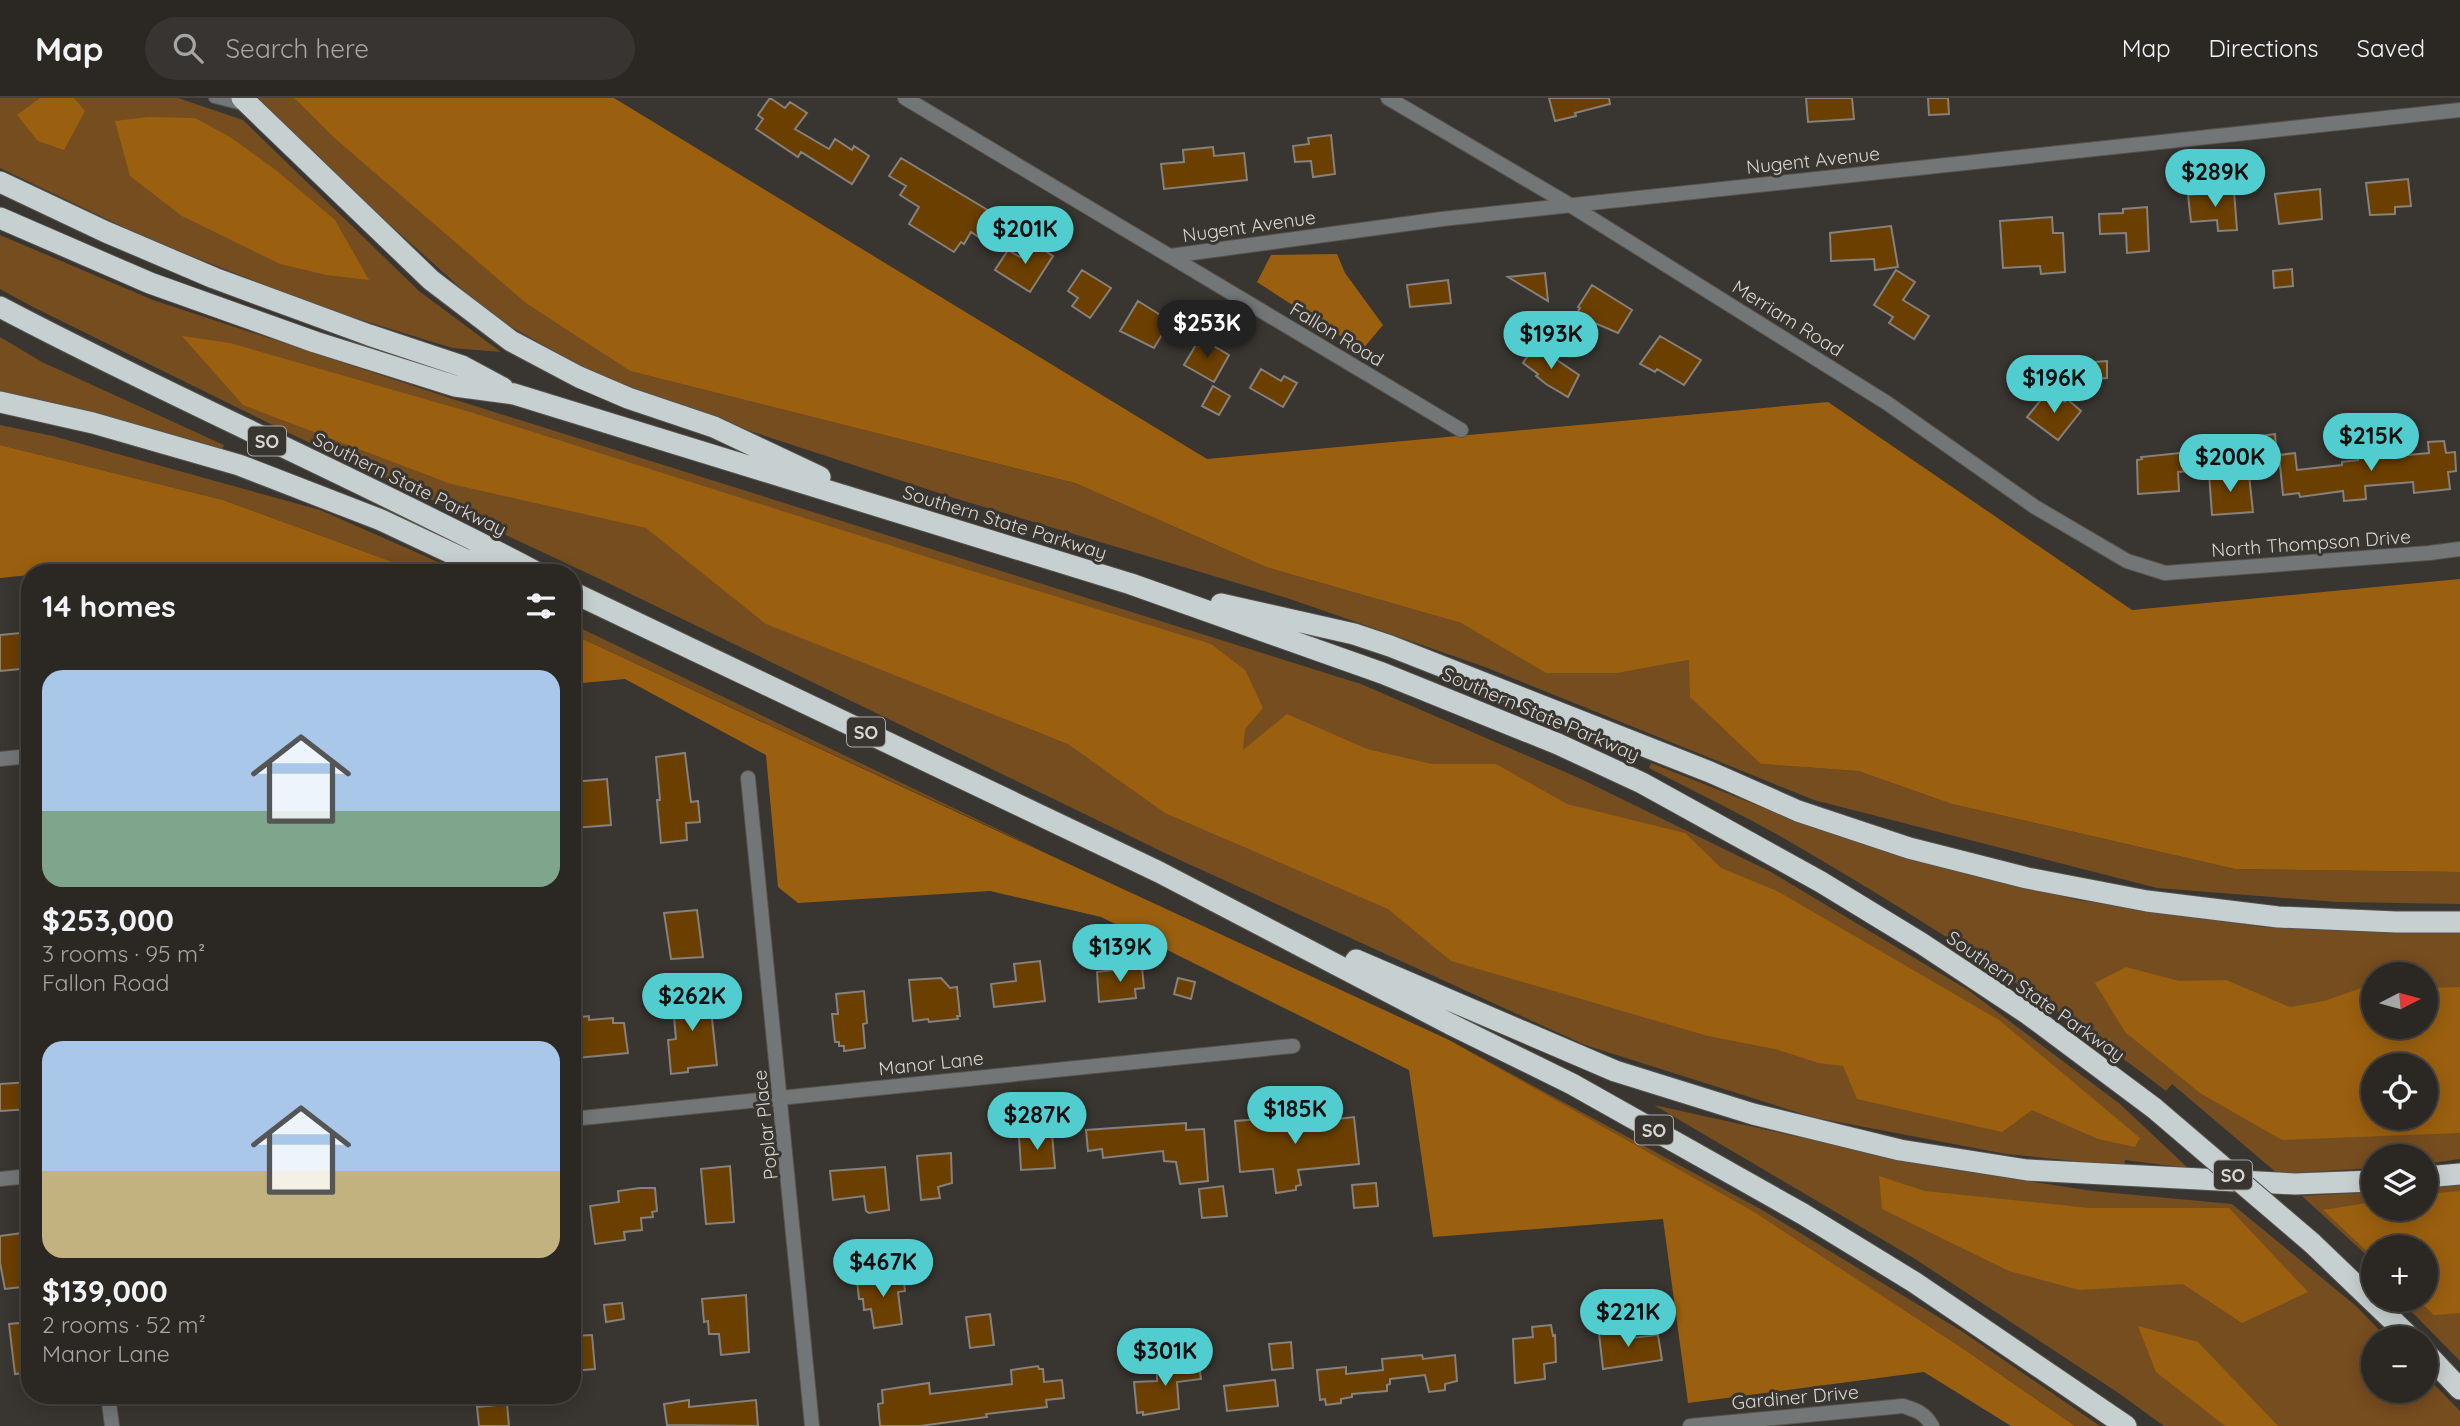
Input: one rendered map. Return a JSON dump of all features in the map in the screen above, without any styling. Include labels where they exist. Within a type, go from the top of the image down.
[{"type":"highway","points":[[247,103],[430,280],[511,341],[579,377],[628,398],[713,427],[885,508]]},
{"type":"highway","name":"Southern State Parkway","points":[[0,181],[161,256],[264,297],[463,366],[514,394]]},
{"type":"highway","name":"Southern State Parkway","points":[[0,218],[150,284],[315,342],[456,386],[514,394],[1131,584],[1452,700],[1642,783],[1821,882],[1921,943],[2028,1014],[2154,1108],[2312,1243],[2398,1326]]},
{"type":"highway","name":"Southern State Parkway","points":[[0,307],[131,374],[521,564]]},
{"type":"highway","points":[[0,402],[93,423],[239,465],[381,520],[464,558],[483,564]]},
{"type":"highway","points":[[1131,584],[1354,634],[1512,692],[1710,772],[1798,811],[1909,848],[1988,869],[2147,901],[2265,915],[2396,922],[2460,922]]},
{"type":"highway","name":"SO","points":[[581,596],[1159,872],[1450,1024],[1572,1084],[1803,1214],[1914,1282],[2126,1426]]},
{"type":"highway","points":[[1159,872],[1457,1005],[1615,1071],[1753,1114],[1900,1150],[2027,1170],[2295,1184],[2361,1181]]},
{"type":"highway","points":[[2438,1176],[2460,1174]]},
{"type":"highway","points":[[2438,1366],[2460,1389]]},
{"type":"street","name":"Fallon Road","points":[[905,98],[1461,430]]},
{"type":"street","name":"Merriam Road","points":[[1388,98],[1570,205],[1887,403],[2035,507],[2127,561],[2165,573]]},
{"type":"street","points":[[2459,98],[2460,108]]},
{"type":"street","name":"Nugent Avenue","points":[[1170,256],[1429,221],[2460,108]]},
{"type":"street","name":"North Thompson Drive","points":[[2165,573],[2460,549]]},
{"type":"street","points":[[0,760],[21,757]]},
{"type":"street","name":"Poplar Place","points":[[748,778],[813,1426]]},
{"type":"street","name":"Manor Lane","points":[[581,1118],[1293,1046]]},
{"type":"street","points":[[0,1179],[21,1177]]},
{"type":"street","points":[[109,1404],[112,1426]]},
{"type":"street","name":"Gardiner Drive","points":[[1690,1426],[1903,1406],[1918,1410],[1932,1426]]},
{"type":"lane","points":[[214,98],[247,103]]},
{"type":"shaded area","points":[[0,98],[178,98],[243,120],[419,291],[501,352],[452,348],[326,309],[148,239],[0,168]]},
{"type":"shaded area","points":[[40,98],[74,98],[85,111],[64,150],[38,141],[17,115]]},
{"type":"shaded area","points":[[256,98],[294,98],[333,137],[526,302],[630,371],[1075,483],[1266,567],[1461,623],[1547,673],[1618,673],[1689,660],[1761,764],[1858,771],[1952,804],[2235,869],[2460,872],[2460,904],[2337,902],[2157,888],[1814,800],[1485,667],[1290,599],[954,498],[619,388],[492,316],[322,164]]},
{"type":"shaded area","points":[[294,98],[614,98],[1207,459],[1828,402],[2132,610],[2460,579],[2460,872],[2235,869],[1952,804],[1858,771],[1761,764],[1690,697],[1689,660],[1618,673],[1546,673],[1461,623],[1266,567],[1075,483],[630,371],[526,303],[333,137]]},
{"type":"shaded area","points":[[148,117],[195,118],[230,137],[277,171],[335,220],[369,280],[327,275],[280,264],[182,216],[130,176],[115,121]]},
{"type":"shaded area","points":[[0,235],[153,300],[453,399],[1361,684],[1579,778],[1771,872],[1968,990],[2120,1104],[2188,1168],[2125,1160],[2124,1166],[2006,1154],[1812,1117],[1585,1045],[1169,855],[581,570],[581,564],[568,564],[291,434],[0,289]]},
{"type":"shaded area","points":[[1337,254],[1345,273],[1383,325],[1362,350],[1257,282],[1271,255]]},
{"type":"shaded area","points":[[182,336],[230,343],[470,412],[1211,644],[1245,670],[1263,708],[1245,729],[1243,750],[1287,714],[1367,749],[1432,764],[1496,764],[1567,804],[1685,833],[1721,868],[1777,891],[1999,1020],[2140,1138],[2135,1147],[2098,1139],[2032,1110],[2002,1132],[1857,1099],[1843,1066],[1819,1063],[1775,1049],[1708,1036],[1451,961],[1388,909],[1165,813],[1068,744],[766,624],[646,528],[451,484],[243,405]]},
{"type":"shaded area","points":[[0,337],[42,362],[224,445],[222,450],[0,396]]},
{"type":"shaded area","points":[[0,425],[53,436],[320,510],[443,564],[398,564],[223,500],[0,445]]},
{"type":"shaded area","points":[[0,445],[223,500],[398,564],[21,564],[21,576],[0,578]]},
{"type":"shaded area","points":[[581,628],[1049,854],[581,638]]},
{"type":"shaded area","points":[[581,638],[1449,1040],[1754,1212],[1965,1350],[2075,1426],[2011,1426],[1924,1372],[1688,1403],[1663,1219],[1433,1237],[1409,1070],[1101,917],[990,891],[798,903],[778,887],[766,755],[625,679],[581,683]]},
{"type":"shaded area","points":[[1651,763],[1769,810],[1914,858],[2077,900],[2262,927],[2460,932],[2460,1159],[2438,1162],[2438,1144],[2361,1144],[2361,1169],[2278,1174],[2172,1084],[2166,1091],[2034,995],[1943,935],[1747,818],[1649,768]]},
{"type":"shaded area","points":[[2126,967],[2179,981],[2226,980],[2290,1007],[2324,1001],[2361,988],[2361,1040],[2438,1040],[2438,988],[2460,987],[2460,1133],[2282,1140],[2200,1093],[2125,1032],[2095,983]]},
{"type":"shaded area","points":[[1449,1040],[1764,1211],[1963,1332],[2100,1426],[2075,1426],[1965,1350],[1759,1216]]},
{"type":"shaded area","points":[[1654,1105],[1930,1166],[2093,1191],[2232,1204],[2356,1306],[2375,1326],[2361,1326],[2361,1403],[2438,1403],[2438,1388],[2460,1411],[2460,1426],[2164,1426],[1912,1257]]},
{"type":"shaded area","points":[[1879,1176],[1925,1191],[2089,1208],[2229,1208],[2308,1292],[2242,1323],[2183,1284],[2079,1290],[2009,1271],[1882,1209]]},
{"type":"shaded area","points":[[2460,1184],[2460,1361],[2438,1339],[2438,1326],[2426,1326],[2412,1312],[2438,1312],[2438,1235],[2361,1235],[2361,1250],[2302,1196],[2361,1193],[2361,1221],[2438,1221],[2438,1187]]},
{"type":"shaded area","points":[[2460,1191],[2460,1313],[2434,1315],[2431,1312],[2438,1312],[2438,1235],[2361,1235],[2361,1246],[2323,1210],[2361,1204],[2361,1221],[2438,1221],[2438,1193]]},
{"type":"shaded area","points":[[2138,1326],[2198,1342],[2278,1426],[2225,1426],[2156,1372]]},
{"type":"building","points":[[770,98],[785,108],[790,102],[807,113],[795,129],[829,149],[835,139],[852,150],[854,146],[869,156],[852,184],[801,152],[798,157],[756,129],[763,119],[758,115]]},
{"type":"building","points":[[1549,98],[1609,98],[1610,104],[1555,121]]},
{"type":"building","points":[[1806,98],[1852,98],[1854,119],[1808,122]]},
{"type":"building","points":[[1928,98],[1948,98],[1949,114],[1929,115]]},
{"type":"building","points":[[1331,135],[1335,174],[1313,177],[1311,161],[1295,162],[1293,146],[1309,144],[1308,138]]},
{"type":"building","points":[[1213,147],[1214,156],[1244,153],[1247,180],[1164,189],[1161,164],[1184,162],[1183,150]]},
{"type":"building","points":[[901,158],[1001,218],[986,242],[971,232],[964,244],[961,242],[954,252],[909,224],[919,207],[900,195],[906,186],[889,176]]},
{"type":"building","points":[[2408,179],[2411,206],[2395,207],[2395,214],[2370,215],[2366,183]]},
{"type":"building","points":[[2320,189],[2322,219],[2279,224],[2275,194]]},
{"type":"building","points":[[2234,191],[2237,230],[2218,231],[2217,220],[2191,222],[2188,195]]},
{"type":"building","points":[[2147,207],[2149,251],[2127,253],[2126,233],[2100,234],[2099,214],[2123,213],[2123,209]]},
{"type":"building","points":[[2052,217],[2053,233],[2063,233],[2065,272],[2041,274],[2040,266],[2003,268],[2000,221]]},
{"type":"building","points":[[1891,226],[1898,267],[1875,270],[1874,259],[1831,261],[1830,233]]},
{"type":"building","points":[[1030,241],[1053,256],[1030,292],[995,270],[1008,250],[1020,257]]},
{"type":"building","points":[[2292,269],[2293,286],[2274,288],[2273,271]]},
{"type":"building","points":[[1082,270],[1111,288],[1090,318],[1072,306],[1078,298],[1068,291]]},
{"type":"building","points":[[1896,270],[1915,282],[1903,300],[1929,316],[1914,339],[1889,323],[1893,317],[1874,305]]},
{"type":"building","points":[[1545,273],[1548,301],[1508,277]]},
{"type":"building","points":[[1448,280],[1451,303],[1410,307],[1407,285]]},
{"type":"building","points":[[1592,285],[1632,310],[1618,333],[1576,315]]},
{"type":"building","points":[[1138,301],[1170,321],[1154,348],[1120,331]]},
{"type":"building","points":[[1660,336],[1701,360],[1684,385],[1657,369],[1655,372],[1640,364]]},
{"type":"building","points":[[1200,338],[1229,355],[1214,382],[1184,365]]},
{"type":"building","points":[[1535,345],[1579,375],[1568,397],[1546,384],[1523,363]]},
{"type":"building","points":[[2107,361],[2107,378],[2082,380],[2081,363]]},
{"type":"building","points":[[1261,369],[1281,381],[1284,376],[1297,383],[1283,407],[1250,388]]},
{"type":"building","points":[[1213,386],[1230,396],[1219,415],[1202,406]]},
{"type":"building","points":[[2049,390],[2065,402],[2067,399],[2081,411],[2058,440],[2027,417]]},
{"type":"building","points":[[2275,434],[2277,458],[2261,461],[2259,436]]},
{"type":"building","points":[[2444,441],[2446,453],[2455,452],[2456,471],[2448,472],[2450,489],[2414,493],[2413,482],[2365,486],[2366,499],[2344,501],[2343,491],[2300,497],[2299,493],[2283,495],[2279,455],[2295,453],[2297,470],[2342,465],[2342,462],[2358,460],[2359,447],[2374,446],[2375,453],[2385,452],[2386,457],[2429,453],[2428,442]]},
{"type":"building","points":[[2210,446],[2212,469],[2178,472],[2179,491],[2138,494],[2137,460],[2142,459],[2141,457],[2190,452],[2193,448]]},
{"type":"building","points":[[2229,471],[2237,477],[2249,475],[2253,512],[2212,515],[2209,473]]},
{"type":"building","points":[[21,633],[21,669],[0,671],[0,635]]},
{"type":"building","points":[[685,753],[691,802],[698,801],[700,822],[686,823],[687,840],[661,843],[656,757]]},
{"type":"building","points":[[607,779],[611,825],[581,827],[581,781]]},
{"type":"building","points":[[697,910],[703,957],[671,959],[664,913]]},
{"type":"building","points":[[1040,961],[1045,1001],[994,1007],[991,984],[1016,981],[1014,964]]},
{"type":"building","points":[[1142,967],[1144,988],[1135,989],[1136,998],[1099,1002],[1097,972]]},
{"type":"building","points":[[941,978],[950,988],[957,987],[960,1016],[957,1016],[958,1019],[913,1021],[909,980]]},
{"type":"building","points":[[1178,978],[1195,982],[1191,999],[1174,994]]},
{"type":"building","points":[[709,991],[717,1065],[688,1068],[688,1072],[671,1074],[668,1040],[676,1039],[672,995]]},
{"type":"building","points":[[864,991],[867,1023],[863,1024],[865,1048],[844,1051],[844,1046],[835,1042],[832,1014],[838,1014],[836,994]]},
{"type":"building","points":[[589,1016],[589,1020],[613,1018],[613,1023],[624,1023],[628,1053],[581,1058],[581,1017]]},
{"type":"building","points":[[21,1083],[21,1110],[0,1111],[0,1084]]},
{"type":"building","points":[[1319,1115],[1320,1121],[1354,1117],[1359,1164],[1298,1170],[1301,1185],[1296,1186],[1296,1190],[1276,1193],[1273,1169],[1240,1172],[1235,1121]]},
{"type":"building","points":[[1186,1123],[1186,1130],[1204,1129],[1208,1181],[1180,1184],[1176,1162],[1164,1161],[1163,1151],[1103,1158],[1102,1149],[1088,1151],[1086,1130]]},
{"type":"building","points":[[1052,1134],[1055,1168],[1021,1170],[1019,1136]]},
{"type":"building","points":[[951,1153],[952,1183],[938,1187],[940,1198],[921,1200],[917,1156]]},
{"type":"building","points":[[730,1166],[734,1222],[706,1224],[701,1169]]},
{"type":"building","points":[[885,1167],[889,1210],[869,1213],[866,1211],[864,1196],[833,1200],[830,1171]]},
{"type":"building","points":[[1376,1183],[1378,1206],[1354,1208],[1352,1185]]},
{"type":"building","points":[[1223,1186],[1227,1216],[1202,1218],[1199,1189]]},
{"type":"building","points":[[655,1188],[657,1211],[652,1212],[653,1217],[641,1218],[642,1230],[624,1232],[625,1240],[595,1244],[590,1206],[619,1202],[618,1191]]},
{"type":"building","points":[[21,1233],[21,1287],[5,1289],[0,1263],[0,1236]]},
{"type":"building","points":[[903,1275],[905,1291],[898,1292],[902,1324],[874,1328],[871,1309],[864,1310],[863,1299],[859,1299],[857,1280]]},
{"type":"building","points":[[746,1295],[749,1352],[721,1355],[719,1334],[709,1334],[708,1321],[704,1322],[702,1299]]},
{"type":"building","points":[[622,1303],[624,1319],[606,1322],[604,1305]]},
{"type":"building","points":[[990,1314],[994,1345],[970,1348],[966,1317]]},
{"type":"building","points":[[21,1323],[21,1373],[15,1374],[9,1324]]},
{"type":"building","points":[[1551,1325],[1553,1336],[1555,1335],[1556,1362],[1544,1364],[1545,1379],[1515,1383],[1513,1339],[1533,1337],[1532,1327]]},
{"type":"building","points":[[1629,1329],[1631,1338],[1658,1335],[1662,1360],[1603,1369],[1599,1333]]},
{"type":"building","points":[[592,1335],[595,1369],[581,1370],[581,1336]]},
{"type":"building","points":[[1291,1342],[1293,1368],[1272,1370],[1269,1344]]},
{"type":"building","points":[[1422,1355],[1423,1359],[1455,1355],[1457,1381],[1445,1384],[1445,1390],[1429,1392],[1425,1375],[1390,1379],[1387,1391],[1352,1394],[1352,1397],[1341,1399],[1341,1403],[1326,1405],[1325,1399],[1320,1400],[1317,1370],[1346,1367],[1346,1374],[1383,1370],[1382,1359]]},
{"type":"building","points":[[1198,1358],[1201,1379],[1177,1382],[1179,1409],[1143,1415],[1143,1412],[1137,1413],[1134,1382],[1157,1381],[1157,1372],[1174,1371],[1176,1361]]},
{"type":"building","points":[[1038,1366],[1043,1369],[1044,1382],[1062,1380],[1064,1398],[1046,1400],[1047,1407],[986,1414],[987,1417],[920,1426],[880,1426],[878,1404],[883,1403],[882,1390],[929,1383],[930,1394],[1012,1384],[1011,1370]]},
{"type":"building","points":[[1275,1380],[1278,1406],[1227,1411],[1224,1386]]},
{"type":"building","points":[[689,1400],[689,1407],[756,1400],[758,1426],[667,1425],[664,1404]]},
{"type":"building","points":[[507,1404],[509,1426],[479,1426],[477,1407]]}]
